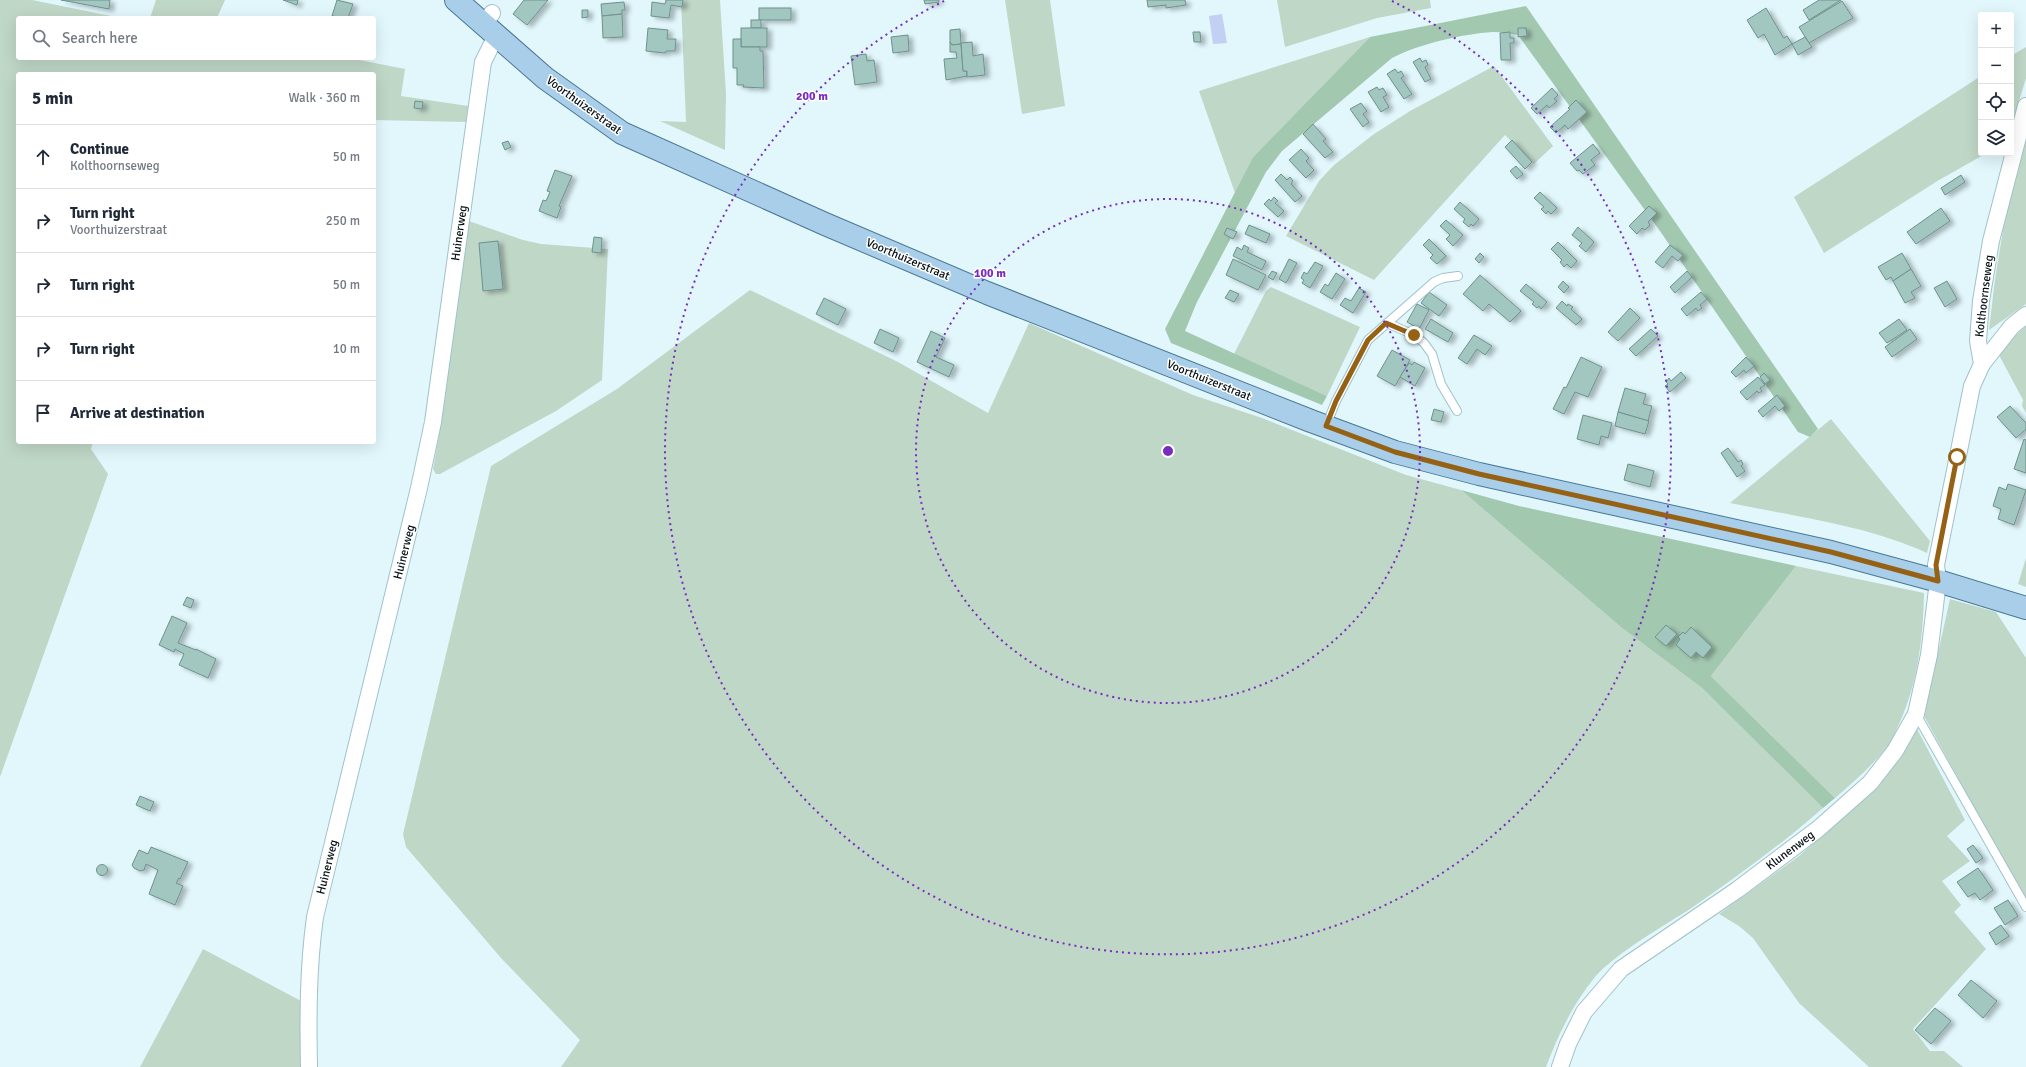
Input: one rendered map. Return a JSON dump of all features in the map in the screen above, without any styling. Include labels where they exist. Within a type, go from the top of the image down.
[{"type":"main road","name":"Voorthuizerstraat","points":[[456,0],[491,24],[546,78],[622,133],[825,224],[987,293],[1326,426],[1395,452],[1479,474],[1831,552],[1938,581],[2026,608]]},
{"type":"street","name":"Huinerweg","points":[[309,1067],[307,1009],[309,962],[314,917],[419,488],[433,422],[483,62],[491,24]]},
{"type":"street","name":"Kolthoornseweg","points":[[1982,364],[1978,341],[1981,301],[1990,249],[2012,154],[2026,106]]},
{"type":"street","points":[[1938,581],[1936,565],[1972,386],[1982,364],[2012,326],[2026,315]]},
{"type":"street","name":"Klunenweg","points":[[1560,1067],[1568,1044],[1584,1012],[1621,969],[1737,890],[1824,824],[1870,783],[1895,751],[1916,714],[1929,655],[1938,581]]},
{"type":"lane","points":[[1326,426],[1336,401],[1368,340],[1434,282],[1443,278],[1458,276]]},
{"type":"lane","points":[[1386,323],[1414,335],[1424,343],[1432,354],[1441,384],[1457,411]]},
{"type":"lane","points":[[1916,714],[2026,906]]},
{"type":"green space","points":[[0,0],[32,0],[111,16],[16,16],[16,60],[359,60],[405,69],[401,96],[468,106],[466,122],[376,120],[376,72],[16,72],[16,444],[92,444],[91,449],[108,474],[0,777]]},
{"type":"green space","points":[[156,0],[225,0],[218,16],[151,16]]},
{"type":"green space","points":[[681,0],[720,0],[726,94],[725,150],[660,121],[686,122]]},
{"type":"green space","points":[[1005,0],[1050,0],[1065,106],[1022,114]]},
{"type":"green space","points":[[1277,0],[1430,0],[1431,8],[1377,18],[1285,47]]},
{"type":"green space","points":[[1526,6],[1818,429],[1810,437],[1798,432],[1660,231],[1518,35],[1506,33],[1493,32],[1455,37],[1415,48],[1392,58],[1282,151],[1266,172],[1197,302],[1185,331],[1327,396],[1322,405],[1171,343],[1165,329],[1253,157],[1370,37]]},
{"type":"green space","points":[[1370,37],[1253,157],[1235,193],[1199,91]]},
{"type":"green space","points":[[2026,47],[2026,78],[2014,118],[2014,84],[2014,54]]},
{"type":"green space","points":[[1494,66],[1553,146],[1534,164],[1505,135],[1374,280],[1286,236],[1319,181],[1334,165],[1374,134],[1410,111]]},
{"type":"green space","points":[[1978,78],[1978,156],[1982,156],[1939,180],[1824,253],[1794,197]]},
{"type":"green space","points":[[2026,135],[2026,304],[1989,330],[1995,279],[2007,206]]},
{"type":"green space","points":[[469,221],[523,240],[541,244],[608,249],[602,380],[556,411],[440,474],[436,474],[433,469]]},
{"type":"green space","points":[[1271,287],[1360,327],[1327,396],[1234,354],[1266,291]]},
{"type":"green space","points":[[750,290],[898,362],[988,413],[1029,323],[1193,395],[1262,418],[1406,475],[1461,490],[1622,628],[1702,688],[1823,808],[1743,872],[1693,907],[1628,949],[1604,968],[1587,987],[1573,1009],[1546,1067],[561,1067],[580,1040],[501,958],[406,847],[403,834],[491,466],[617,389]]},
{"type":"green space","points":[[2026,326],[2026,413],[2022,406],[2023,400],[1999,355],[2007,343]]},
{"type":"green space","points":[[1831,419],[1930,541],[1927,553],[1879,535],[1830,523],[1730,503]]},
{"type":"green space","points":[[1461,490],[1519,506],[1796,566],[1711,676],[1835,798],[1823,808],[1702,688],[1622,628]]},
{"type":"green space","points":[[2026,558],[2026,587],[2018,584]]},
{"type":"green space","points":[[1796,566],[1924,593],[1921,643],[1911,691],[1900,722],[1891,742],[1885,750],[1864,772],[1835,798],[1711,676]]},
{"type":"green space","points":[[1950,599],[1996,612],[2026,658],[2026,902],[1924,716]]},
{"type":"green space","points":[[1917,729],[1965,820],[1947,836],[1970,861],[1942,881],[1961,905],[1954,912],[1986,949],[1913,1029],[1930,1051],[1944,1051],[1963,1067],[1869,1067],[1799,1003],[1753,938],[1739,926],[1719,914],[1799,856],[1875,790],[1908,745]]},
{"type":"green space","points":[[203,949],[301,1001],[300,1020],[303,1067],[140,1067]]},
{"type":"water","points":[[1222,14],[1227,43],[1213,44],[1209,16]]},
{"type":"building","points":[[61,0],[110,0],[109,9]]},
{"type":"building","points":[[283,0],[298,0],[297,5]]},
{"type":"building","points":[[337,0],[353,4],[349,16],[332,16]]},
{"type":"building","points":[[524,0],[548,0],[527,25],[513,14]]},
{"type":"building","points":[[666,0],[683,0],[682,7],[671,5],[669,18],[651,16],[652,2],[665,4]]},
{"type":"building","points":[[924,0],[939,0],[939,2],[925,4]]},
{"type":"building","points":[[1147,0],[1185,0],[1186,5],[1166,8],[1166,5],[1148,7]]},
{"type":"building","points":[[1819,0],[1841,0],[1809,20],[1803,10]]},
{"type":"building","points":[[1842,1],[1853,18],[1809,43],[1799,27]]},
{"type":"building","points":[[624,2],[625,10],[622,10],[622,14],[602,16],[601,4]]},
{"type":"building","points":[[759,8],[791,8],[791,20],[759,20]]},
{"type":"building","points":[[1766,8],[1783,37],[1784,38],[1787,36],[1792,44],[1775,55],[1764,34],[1758,38],[1747,20]]},
{"type":"building","points":[[582,10],[588,10],[588,17],[582,18]]},
{"type":"building","points":[[622,14],[623,37],[603,38],[602,16]]},
{"type":"building","points":[[751,20],[761,20],[761,28],[751,28]]},
{"type":"building","points":[[648,28],[668,30],[667,39],[676,39],[675,51],[666,51],[665,53],[646,51]]},
{"type":"building","points":[[741,28],[767,28],[767,47],[741,47]]},
{"type":"building","points":[[1518,28],[1526,28],[1527,36],[1518,37]]},
{"type":"building","points":[[960,29],[961,44],[952,45],[950,42],[950,30]]},
{"type":"building","points":[[1193,32],[1200,32],[1201,42],[1194,42]]},
{"type":"building","points":[[1510,32],[1510,38],[1514,38],[1514,43],[1510,43],[1511,60],[1501,60],[1500,33]]},
{"type":"building","points":[[908,35],[909,51],[893,53],[891,37]]},
{"type":"building","points":[[1805,37],[1812,47],[1798,55],[1792,44]]},
{"type":"building","points":[[733,39],[741,39],[741,47],[760,47],[760,51],[763,51],[764,88],[743,87],[744,85],[737,85],[737,68],[733,68]]},
{"type":"building","points":[[950,42],[952,45],[961,44],[963,71],[967,71],[967,76],[946,80],[944,59],[957,58],[956,52],[950,52]]},
{"type":"building","points":[[972,42],[973,56],[983,54],[985,75],[967,77],[967,71],[963,71],[961,43]]},
{"type":"building","points":[[866,54],[867,61],[874,60],[877,82],[855,85],[851,56]]},
{"type":"building","points":[[1420,58],[1422,62],[1426,60],[1428,65],[1425,67],[1431,79],[1425,82],[1413,62]]},
{"type":"building","points":[[1395,69],[1398,73],[1401,71],[1404,76],[1401,78],[1412,94],[1404,99],[1387,74]]},
{"type":"building","points":[[1377,87],[1379,90],[1383,88],[1387,95],[1383,97],[1389,107],[1381,112],[1368,92]]},
{"type":"building","points":[[1552,88],[1558,95],[1554,99],[1557,101],[1549,108],[1547,105],[1537,114],[1531,108]]},
{"type":"building","points":[[1576,100],[1587,112],[1568,129],[1565,125],[1556,133],[1550,127],[1570,109],[1568,108]]},
{"type":"building","points":[[415,101],[423,102],[422,109],[414,108]]},
{"type":"building","points":[[1361,103],[1367,111],[1363,114],[1369,122],[1363,127],[1350,109]]},
{"type":"building","points":[[1313,124],[1326,139],[1323,141],[1333,152],[1325,158],[1303,134]]},
{"type":"building","points":[[1512,140],[1532,162],[1525,169],[1505,147]]},
{"type":"building","points":[[508,141],[511,147],[505,150],[502,143]]},
{"type":"building","points":[[1593,144],[1600,153],[1591,160],[1595,165],[1583,174],[1579,170],[1577,171],[1570,163]]},
{"type":"building","points":[[1301,149],[1309,158],[1306,161],[1314,170],[1306,178],[1289,160]]},
{"type":"building","points":[[1516,166],[1523,174],[1517,179],[1510,171]]},
{"type":"building","points":[[555,170],[572,176],[559,206],[561,207],[557,218],[539,211],[543,200],[546,201],[550,192],[547,191]]},
{"type":"building","points":[[1281,174],[1287,180],[1290,177],[1293,181],[1291,184],[1302,196],[1295,202],[1275,180]]},
{"type":"building","points":[[1961,175],[1965,182],[1945,195],[1941,188]]},
{"type":"building","points":[[1540,192],[1557,208],[1551,214],[1548,211],[1546,214],[1541,209],[1544,207],[1534,198]]},
{"type":"building","points":[[1274,197],[1278,201],[1275,203],[1284,211],[1278,217],[1264,204],[1269,199],[1271,201]]},
{"type":"building","points":[[1460,202],[1479,219],[1473,226],[1471,224],[1469,227],[1463,222],[1465,219],[1454,209]]},
{"type":"building","points":[[1649,206],[1657,213],[1648,222],[1650,225],[1645,230],[1642,228],[1637,234],[1629,226]]},
{"type":"building","points":[[1941,208],[1950,221],[1916,244],[1907,232]]},
{"type":"building","points":[[1446,220],[1463,235],[1453,246],[1446,239],[1450,235],[1440,226]]},
{"type":"building","points":[[1249,225],[1270,234],[1266,243],[1245,234]]},
{"type":"building","points":[[1578,227],[1594,242],[1586,252],[1579,246],[1582,243],[1572,235]]},
{"type":"building","points":[[1227,228],[1237,232],[1233,239],[1224,234]]},
{"type":"building","points":[[594,237],[602,238],[601,253],[592,252]]},
{"type":"building","points":[[1429,239],[1446,256],[1437,264],[1430,258],[1433,255],[1423,245]]},
{"type":"building","points":[[498,241],[503,289],[483,291],[479,243]]},
{"type":"building","points":[[1558,242],[1577,261],[1571,268],[1567,264],[1564,267],[1560,262],[1562,260],[1551,249]]},
{"type":"building","points":[[1244,245],[1249,248],[1247,252],[1266,261],[1262,270],[1233,256],[1237,247],[1242,250]]},
{"type":"building","points":[[1670,245],[1683,255],[1678,261],[1672,256],[1663,268],[1655,262]]},
{"type":"building","points":[[1480,253],[1484,257],[1479,263],[1475,259]]},
{"type":"building","points":[[1902,253],[1911,269],[1893,281],[1891,277],[1886,280],[1878,267]]},
{"type":"building","points":[[1233,259],[1266,275],[1258,290],[1226,275]]},
{"type":"building","points":[[1289,259],[1297,263],[1286,283],[1279,279]]},
{"type":"building","points":[[1315,262],[1323,266],[1310,288],[1302,283],[1304,280],[1301,278],[1304,272],[1307,274]]},
{"type":"building","points":[[1911,269],[1921,286],[1911,292],[1915,298],[1905,303],[1893,281]]},
{"type":"building","points":[[1272,271],[1277,273],[1273,280],[1268,277]]},
{"type":"building","points":[[1687,271],[1692,277],[1675,293],[1670,287]]},
{"type":"building","points":[[1336,273],[1345,279],[1332,299],[1320,292],[1325,284],[1328,286]]},
{"type":"building","points":[[1480,275],[1521,311],[1510,322],[1489,304],[1483,311],[1463,294]]},
{"type":"building","points":[[1563,281],[1569,287],[1564,293],[1558,287]]},
{"type":"building","points":[[1947,281],[1957,299],[1945,307],[1934,288]]},
{"type":"building","points":[[1526,284],[1547,302],[1541,309],[1539,306],[1537,308],[1532,304],[1534,302],[1520,291]]},
{"type":"building","points":[[1359,288],[1366,292],[1353,313],[1340,305],[1345,298],[1351,301]]},
{"type":"building","points":[[1230,290],[1239,294],[1234,302],[1225,298]]},
{"type":"building","points":[[1429,292],[1447,305],[1439,316],[1421,303]]},
{"type":"building","points":[[1701,292],[1707,299],[1700,305],[1702,308],[1698,311],[1696,308],[1687,316],[1681,309]]},
{"type":"building","points":[[824,298],[846,309],[838,325],[816,314]]},
{"type":"building","points":[[1562,301],[1567,306],[1568,304],[1573,307],[1571,309],[1582,319],[1576,325],[1556,308]]},
{"type":"building","points":[[1417,304],[1429,310],[1419,329],[1407,322]]},
{"type":"building","points":[[1630,308],[1640,318],[1618,341],[1608,332]]},
{"type":"building","points":[[1431,319],[1453,333],[1448,342],[1425,329]]},
{"type":"building","points":[[1899,319],[1907,330],[1887,343],[1879,333]]},
{"type":"building","points":[[880,329],[899,338],[893,352],[874,343]]},
{"type":"building","points":[[1651,329],[1658,336],[1636,356],[1629,349]]},
{"type":"building","points":[[1910,329],[1917,339],[1892,357],[1885,347]]},
{"type":"building","points":[[931,331],[945,338],[936,357],[954,365],[949,377],[917,362]]},
{"type":"building","points":[[1474,335],[1492,346],[1485,355],[1477,349],[1467,364],[1458,358]]},
{"type":"building","points":[[1392,350],[1410,360],[1395,386],[1377,376]]},
{"type":"building","points":[[1581,357],[1602,367],[1588,397],[1575,392],[1564,414],[1553,409],[1564,387],[1566,388]]},
{"type":"building","points":[[1746,357],[1754,366],[1746,373],[1744,370],[1736,377],[1731,372]]},
{"type":"building","points":[[1414,362],[1425,368],[1415,386],[1400,377],[1409,363],[1412,365]]},
{"type":"building","points":[[1681,372],[1686,378],[1670,392],[1665,386],[1668,384],[1666,382],[1669,378],[1671,381]]},
{"type":"building","points":[[1764,373],[1770,380],[1765,384],[1760,377]]},
{"type":"building","points":[[1758,377],[1765,385],[1760,388],[1762,391],[1759,393],[1757,391],[1747,400],[1740,392]]},
{"type":"building","points":[[1625,388],[1646,394],[1643,404],[1652,406],[1648,421],[1618,412]]},
{"type":"building","points":[[1777,395],[1785,406],[1779,411],[1775,406],[1763,417],[1758,411]]},
{"type":"building","points":[[2010,406],[2026,423],[2026,429],[2016,438],[1997,417]]},
{"type":"building","points":[[1434,409],[1444,412],[1441,422],[1431,420]]},
{"type":"building","points":[[1618,412],[1649,421],[1645,434],[1615,426]]},
{"type":"building","points":[[1583,415],[1612,423],[1608,438],[1601,436],[1599,445],[1577,439]]},
{"type":"building","points":[[2024,439],[2026,440],[2026,473],[2014,469]]},
{"type":"building","points":[[1728,448],[1738,462],[1741,460],[1743,464],[1741,466],[1745,471],[1737,477],[1721,453]]},
{"type":"building","points":[[1628,464],[1654,471],[1650,487],[1624,480]]},
{"type":"building","points":[[2008,484],[2026,490],[2014,525],[1998,519],[2001,509],[1993,506],[1999,487],[2006,490]]},
{"type":"building","points":[[187,597],[194,600],[191,608],[183,605]]},
{"type":"building","points":[[172,616],[187,623],[178,643],[196,649],[216,659],[208,678],[179,665],[184,654],[175,649],[174,652],[159,645]]},
{"type":"building","points":[[1666,625],[1677,634],[1666,646],[1655,637]]},
{"type":"building","points":[[1691,627],[1712,647],[1703,658],[1696,652],[1691,658],[1676,645],[1680,639],[1678,637],[1683,632],[1685,634]]},
{"type":"building","points":[[140,796],[154,802],[150,811],[136,805]]},
{"type":"building","points":[[1973,845],[1983,858],[1976,863],[1967,849]]},
{"type":"building","points":[[151,847],[188,862],[180,879],[179,878],[176,883],[183,886],[175,905],[149,894],[158,870],[146,864],[144,870],[140,871],[132,865],[139,850],[148,854]]},
{"type":"building","points":[[100,865],[104,865],[106,866],[106,874],[100,875],[97,872],[97,868]]},
{"type":"building","points":[[1978,868],[1993,890],[1980,900],[1975,893],[1968,897],[1957,882]]},
{"type":"building","points":[[2008,900],[2018,916],[2005,925],[1994,908]]},
{"type":"building","points":[[2001,925],[2009,936],[1996,945],[1989,933]]},
{"type":"building","points":[[1971,980],[1997,1001],[1983,1018],[1958,995]]},
{"type":"building","points":[[1935,1008],[1951,1021],[1931,1044],[1915,1030]]},
{"type":"route","points":[[1414,335],[1386,323],[1368,340],[1336,401],[1326,426],[1395,452],[1479,474],[1831,552],[1938,581],[1936,565],[1957,457]]}]
